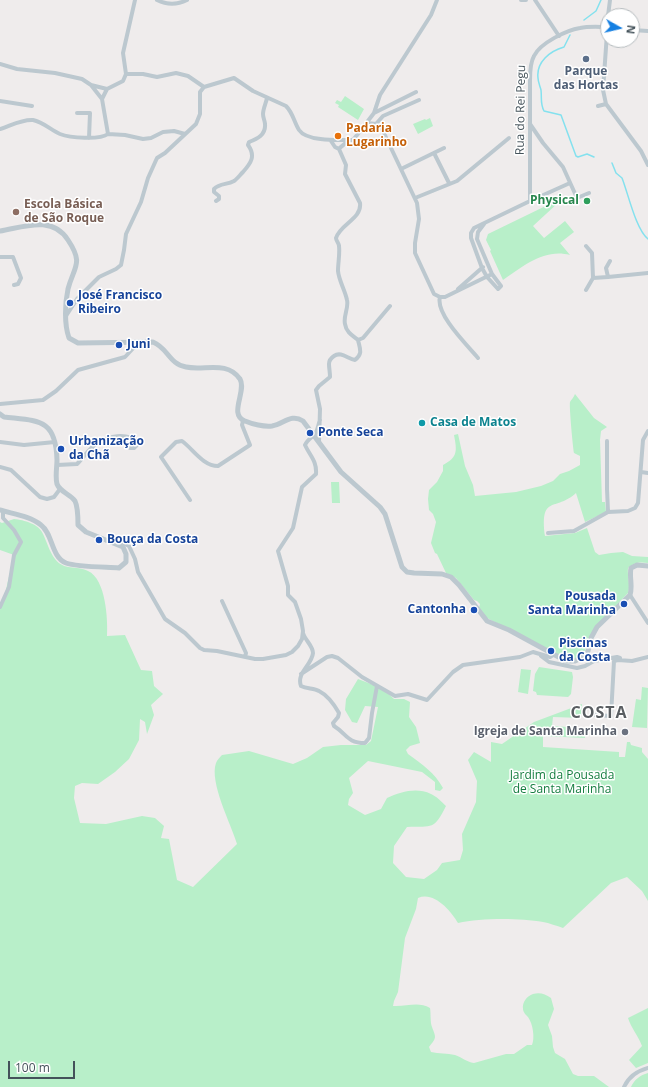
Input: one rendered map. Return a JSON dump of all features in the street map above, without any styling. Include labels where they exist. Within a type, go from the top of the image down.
[{"type":"street","points":[[91,85],[107,88],[123,81],[126,74],[123,53],[135,0]]},
{"type":"street","points":[[157,0],[164,3],[178,4],[187,0]]},
{"type":"street","points":[[340,149],[367,123],[374,113],[380,95],[431,15],[437,0]]},
{"type":"street","points":[[521,0],[526,0]]},
{"type":"street","points":[[534,0],[559,36]]},
{"type":"street","name":"Rua do Rei Pegu","points":[[530,201],[529,123],[531,63],[533,56],[540,48],[559,36],[580,28],[600,27]]},
{"type":"street","points":[[606,48],[603,90],[606,104],[641,151],[648,165]]},
{"type":"street","points":[[0,64],[17,69],[55,73],[82,79],[91,85],[102,99],[108,134]]},
{"type":"street","points":[[126,74],[143,74],[157,77],[176,73],[188,76],[204,87]]},
{"type":"street","points":[[66,316],[77,299],[99,277],[121,265],[126,234],[141,202],[148,178],[157,158],[165,153],[196,124],[200,114],[200,92],[204,87],[234,78],[253,91],[286,106],[290,110],[299,131],[302,134],[330,141],[350,140]]},
{"type":"street","points":[[102,99],[107,88]]},
{"type":"street","points":[[374,113],[377,113],[385,106],[416,92]]},
{"type":"street","points":[[216,201],[219,199],[219,196],[214,192],[214,189],[219,185],[233,182],[250,165],[253,154],[248,145],[249,142],[258,139],[264,131],[264,109],[268,98]]},
{"type":"street","points":[[402,99],[405,106]]},
{"type":"street","points":[[376,124],[383,116],[419,100]]},
{"type":"street","points":[[0,102],[32,106]]},
{"type":"street","points":[[598,106],[606,104]]},
{"type":"street","points":[[77,113],[90,113],[89,138]]},
{"type":"street","points":[[0,130],[32,120],[41,123],[61,135],[89,138],[104,137],[108,134],[125,135],[143,139],[151,138],[163,132],[185,134]]},
{"type":"street","points":[[367,123],[376,124],[382,129],[415,198],[419,212],[415,253],[434,294],[440,297],[445,297],[492,274]]},
{"type":"street","points":[[529,123],[563,167],[577,198],[589,193]]},
{"type":"street","points":[[415,198],[457,180],[509,138]]},
{"type":"street","points":[[319,442],[320,409],[316,390],[330,377],[330,358],[337,354],[341,354],[355,360],[360,357],[361,350],[358,340],[347,331],[344,324],[344,316],[348,301],[338,271],[339,245],[336,240],[336,237],[340,232],[353,219],[360,207],[360,203],[345,174],[346,165],[340,149],[335,147],[330,141]]},
{"type":"street","points":[[401,169],[444,148]]},
{"type":"street","points":[[641,151],[648,154]]},
{"type":"street","points":[[434,153],[449,183]]},
{"type":"street","points":[[484,224],[478,232],[477,239],[492,274],[502,286],[498,289],[487,277],[482,268],[471,238],[471,233],[474,228],[530,201],[570,184]]},
{"type":"street","points":[[0,231],[35,225],[47,225],[54,226],[66,236],[74,250],[77,263],[68,287],[66,316],[69,338],[78,343],[153,342],[160,345],[176,364],[187,367],[217,367],[228,369],[236,374],[241,381],[242,388],[237,409],[239,416],[243,421],[264,426],[272,426],[293,418],[298,418],[303,422],[341,472],[380,507],[385,514],[402,566],[407,572],[442,574],[451,577],[459,584],[487,621],[509,630],[553,655],[566,661],[575,662],[583,657],[588,651],[591,638],[597,628],[630,595],[632,588],[630,574],[631,568],[637,565],[648,566]]},
{"type":"street","points":[[586,246],[592,253],[593,278],[586,290]]},
{"type":"street","points":[[0,258],[13,257],[21,278],[18,284],[14,285]]},
{"type":"street","points":[[608,277],[606,268],[610,261]]},
{"type":"street","points":[[455,292],[482,268],[488,265]]},
{"type":"street","points":[[593,278],[648,272]]},
{"type":"street","points":[[440,297],[440,305],[446,320],[478,358]]},
{"type":"street","points":[[358,340],[364,338],[390,306]]},
{"type":"street","points":[[0,404],[43,400],[56,391],[78,370],[125,357],[139,342]]},
{"type":"street","points":[[0,414],[4,417],[38,421],[52,432],[55,442],[57,465],[56,484],[76,502],[78,525],[86,532],[123,547],[126,554],[126,562],[119,568],[65,563],[58,557],[47,532],[41,525],[33,520],[2,510],[3,518],[14,530],[21,542],[14,555],[8,587],[0,606]]},
{"type":"street","points":[[320,420],[314,435],[306,442],[306,445],[315,462],[316,474],[302,487],[293,528],[278,551],[288,586],[288,595],[295,602],[298,609],[306,641],[312,648],[313,654],[301,674],[299,682],[301,686],[320,691],[335,706],[339,713],[338,717],[333,723],[334,726],[356,743],[365,743],[369,738],[377,686]]},
{"type":"street","points":[[190,500],[161,457],[176,442],[182,440],[199,458],[213,466],[218,466],[250,445],[242,425],[243,421]]},
{"type":"street","points":[[548,533],[574,531],[608,512],[628,511],[635,508],[638,503],[643,440],[648,431]]},
{"type":"street","points":[[57,465],[77,464],[96,444],[116,436],[133,438],[138,442],[134,448],[130,448]]},
{"type":"street","points":[[607,441],[606,482],[608,512]]},
{"type":"street","points":[[0,442],[24,445],[55,442]]},
{"type":"street","points":[[0,467],[11,470],[40,497],[47,499],[54,497],[60,489]]},
{"type":"street","points":[[641,472],[648,473]]},
{"type":"street","points":[[107,540],[118,540],[129,546],[135,559],[138,572],[165,619],[185,633],[204,650],[263,659],[286,655],[298,646],[302,639],[303,631]]},
{"type":"street","points":[[630,595],[648,623]]},
{"type":"street","points":[[222,601],[246,652],[245,657]]},
{"type":"street","points":[[301,674],[327,657],[332,656],[338,658],[362,677],[395,696],[408,694],[427,700],[453,672],[463,665],[520,657],[533,652],[550,657],[553,655]]},
{"type":"street","points":[[540,655],[549,662],[577,668],[594,661],[617,657],[632,661],[648,657]]},
{"type":"street","points":[[594,715],[611,716],[614,661],[626,660]]},
{"type":"street","points":[[624,1087],[627,1080],[637,1071],[648,1068]]},
{"type":"green space","points":[[345,96],[364,109],[358,120],[338,107],[339,105],[335,103],[337,100],[341,102]]},
{"type":"green space","points":[[430,118],[433,126],[418,134],[413,124]]},
{"type":"green space","points":[[558,200],[559,202],[533,226],[544,238],[565,221],[574,232],[560,243],[570,255],[561,253],[543,256],[526,264],[503,280],[486,240],[488,234]]},
{"type":"green space","points":[[575,394],[594,418],[607,427],[601,431],[600,440],[602,502],[605,502],[606,512],[585,522],[576,493],[568,499],[547,509],[544,523],[545,536],[575,533],[587,528],[595,552],[599,555],[623,552],[632,556],[648,557],[648,563],[638,563],[628,568],[628,593],[600,622],[584,652],[579,658],[569,660],[487,618],[479,608],[480,604],[474,600],[456,578],[446,573],[431,543],[436,522],[433,514],[429,510],[428,499],[429,490],[437,482],[443,471],[443,465],[454,456],[456,445],[454,435],[458,434],[465,466],[473,485],[475,496],[516,492],[541,486],[553,481],[560,474],[580,465],[580,456],[574,453],[571,419],[570,402]]},
{"type":"green space","points":[[331,482],[339,482],[340,503],[332,503]]},
{"type":"green space","name":"Jardim da Pousada de Santa Marinha","points":[[14,519],[22,520],[35,525],[43,534],[53,556],[59,563],[66,566],[84,569],[94,575],[99,582],[105,600],[107,636],[125,635],[141,670],[152,671],[154,686],[163,694],[151,705],[154,715],[147,734],[145,722],[140,719],[139,740],[129,759],[115,772],[98,784],[82,783],[75,786],[74,798],[80,823],[106,824],[142,816],[155,818],[164,826],[161,838],[169,839],[177,880],[193,887],[237,844],[215,781],[216,763],[222,755],[249,751],[293,764],[307,758],[323,747],[366,745],[371,741],[378,707],[365,706],[357,723],[352,722],[345,710],[346,699],[358,679],[384,689],[394,699],[404,699],[410,702],[409,717],[416,727],[420,743],[410,746],[406,750],[408,754],[432,773],[443,788],[440,791],[435,790],[435,782],[422,772],[368,761],[349,778],[353,793],[349,799],[348,805],[365,815],[381,809],[387,798],[409,791],[420,791],[431,794],[446,806],[438,819],[432,825],[407,827],[394,846],[393,863],[406,877],[424,879],[437,870],[442,863],[460,860],[463,850],[462,834],[476,802],[477,781],[468,760],[474,752],[491,762],[491,742],[502,744],[534,722],[582,704],[581,718],[553,717],[552,726],[585,728],[585,738],[543,736],[543,747],[619,752],[619,757],[625,757],[627,742],[630,742],[631,745],[642,748],[642,752],[648,759],[648,901],[642,891],[627,877],[611,883],[563,928],[545,922],[523,920],[489,919],[458,923],[441,903],[430,897],[418,898],[416,909],[405,938],[398,992],[393,1006],[421,1005],[430,1008],[431,1023],[435,1037],[429,1047],[431,1052],[455,1055],[474,1063],[506,1054],[514,1054],[527,1045],[532,1045],[532,1027],[530,1020],[524,1011],[523,1004],[527,998],[533,994],[545,994],[551,998],[554,1009],[548,1025],[552,1036],[555,1053],[565,1059],[573,1074],[578,1076],[594,1076],[609,1087],[0,1087],[0,606],[4,598],[14,555],[0,550],[0,522],[2,523]]},
{"type":"green space","points":[[539,667],[572,672],[573,677],[571,694],[568,697],[537,695],[536,692],[533,691],[535,674]]},
{"type":"green space","points":[[521,669],[531,670],[528,694],[518,692]]},
{"type":"green space","points":[[642,687],[648,688],[647,728],[632,727],[636,699],[641,700]]},
{"type":"green space","points":[[648,1008],[648,1063],[636,1068],[629,1060],[642,1046],[628,1018]]},
{"type":"green space","points":[[648,1073],[648,1087],[631,1087],[638,1078]]},
{"type":"waterway","points":[[584,20],[596,11],[601,0]]},
{"type":"waterway","points":[[570,35],[564,47],[549,54],[539,67],[538,80],[541,90],[541,101],[544,111],[561,115],[576,156],[578,157],[587,154],[594,157]]},
{"type":"waterway","points":[[612,163],[616,173],[622,178],[636,220],[648,239]]},
{"type":"place","name":"Parque das Hortas","points":[[586,59]]},
{"type":"place","name":"Padaria Lugarinho","points":[[338,136]]},
{"type":"place","name":"Physical","points":[[587,201]]},
{"type":"place","name":"Escola Básica de São Roque","points":[[16,212]]},
{"type":"place","name":"José Francisco Ribeiro","points":[[70,303]]},
{"type":"place","name":"Juni","points":[[119,345]]},
{"type":"place","name":"Casa de Matos","points":[[422,423]]},
{"type":"place","name":"Ponte Seca","points":[[310,433]]},
{"type":"place","name":"Urbanização da Chã","points":[[61,449]]},
{"type":"place","name":"Bouça da Costa","points":[[99,540]]},
{"type":"place","name":"Pousada Santa Marinha","points":[[624,604]]},
{"type":"place","name":"Cantonha","points":[[474,610]]},
{"type":"place","name":"Piscinas da Costa","points":[[551,651]]},
{"type":"place","name":"Igreja de Santa Marinha","points":[[625,732]]},
{"type":"district","name":"COSTA","points":[[599,713]]}]
